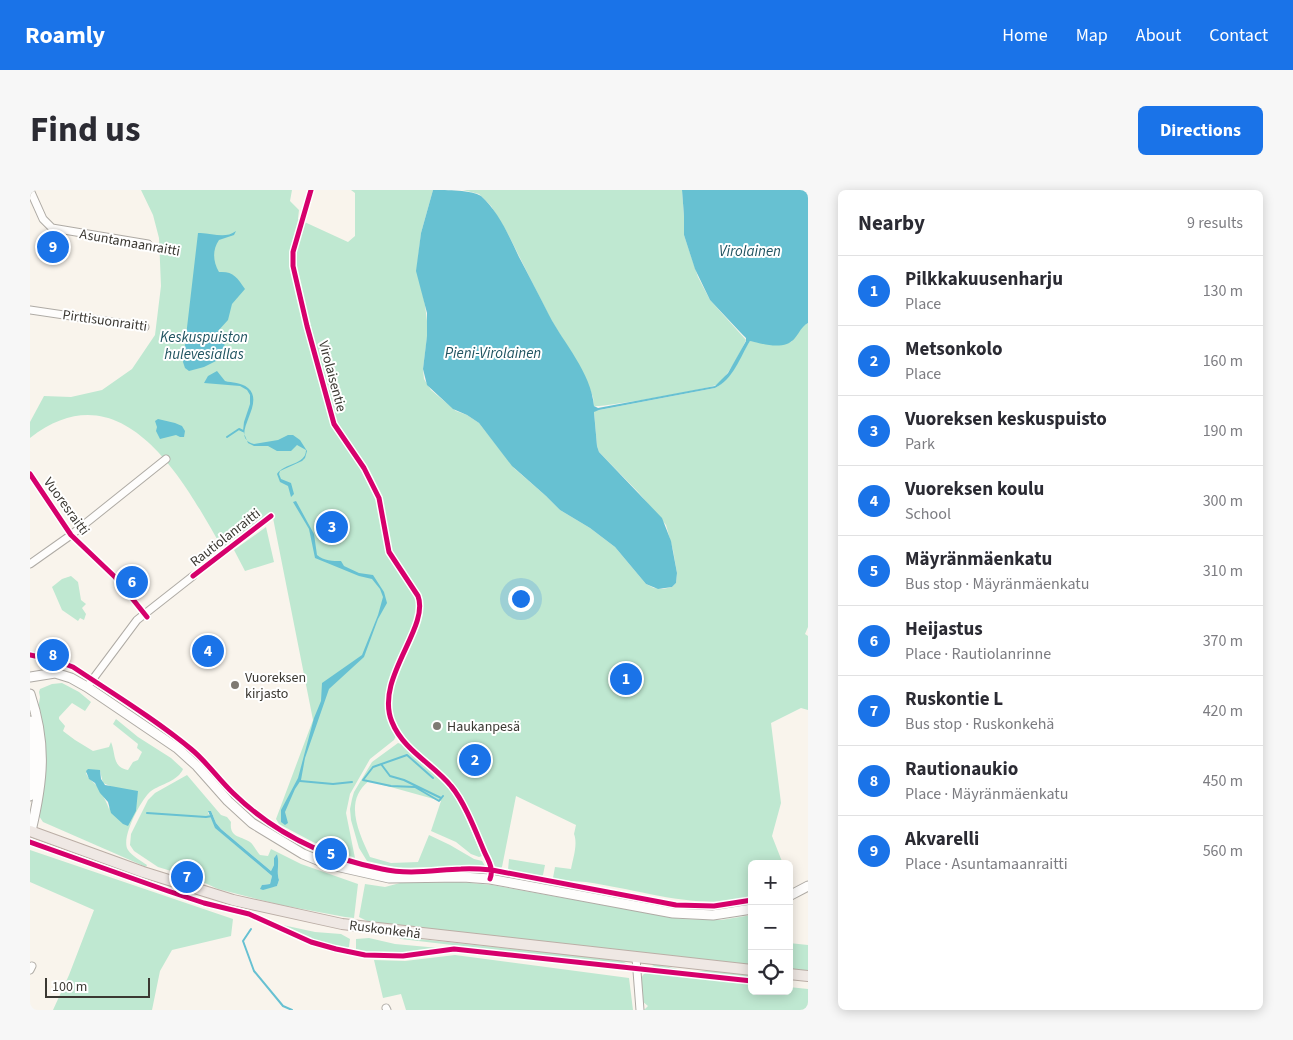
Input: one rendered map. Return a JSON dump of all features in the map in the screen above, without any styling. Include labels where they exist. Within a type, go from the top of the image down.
[{"type":"main road","name":"Ruskonkehä","points":[[30,831],[143,872],[233,900],[342,924],[748,970]]},
{"type":"main road","points":[[793,974],[808,976]]},
{"type":"street","name":"Asuntamaanraitti","points":[[30,190],[44,221],[57,230],[148,244]]},
{"type":"street","name":"Pirttisuonraitti","points":[[30,310],[144,326]]},
{"type":"street","points":[[30,564],[61,543],[166,459]]},
{"type":"street","points":[[87,687],[137,620],[193,576]]},
{"type":"street","points":[[30,677],[54,673],[71,678],[87,687],[177,748],[252,823],[289,847],[327,864],[388,878],[490,879],[673,913],[713,915],[748,910]]},
{"type":"street","points":[[30,694],[37,717],[43,755],[39,799],[30,831]]},
{"type":"street","points":[[30,720],[34,760],[34,775],[30,796]]},
{"type":"street","points":[[793,894],[808,886]]},
{"type":"street","points":[[636,958],[640,1010]]},
{"type":"green space","points":[[141,190],[292,190],[290,201],[299,210],[298,219],[348,242],[355,236],[355,193],[351,190],[433,190],[421,233],[417,268],[428,329],[423,369],[424,379],[431,390],[456,411],[467,415],[479,423],[515,469],[560,510],[590,528],[615,547],[646,584],[654,588],[672,587],[676,583],[677,573],[666,525],[638,492],[599,452],[594,411],[715,388],[727,379],[750,341],[777,345],[791,342],[803,326],[808,323],[808,627],[805,634],[808,636],[808,710],[801,708],[771,723],[781,803],[772,836],[781,860],[748,860],[748,899],[710,902],[689,900],[669,898],[607,885],[555,880],[553,878],[555,867],[571,869],[576,825],[516,796],[502,867],[500,869],[495,867],[481,840],[463,796],[410,744],[403,736],[396,722],[396,736],[394,740],[370,759],[350,794],[346,813],[355,858],[313,842],[279,824],[276,819],[313,720],[273,518],[265,516],[222,548],[189,492],[169,464],[146,440],[121,423],[93,415],[63,419],[30,438],[30,422],[44,396],[71,397],[102,390],[132,369],[155,335],[161,286],[159,238],[153,215]]},
{"type":"green space","points":[[463,190],[682,190],[684,235],[698,277],[710,300],[746,340],[729,371],[720,382],[709,387],[594,406],[593,397],[584,375],[549,316],[508,234],[491,206],[479,194]]},
{"type":"green space","points":[[266,527],[274,562],[245,571],[234,550]]},
{"type":"green space","points":[[71,576],[78,582],[81,600],[86,604],[82,608],[86,614],[84,620],[80,618],[78,621],[62,610],[52,587],[62,579]]},
{"type":"green space","points":[[62,683],[79,692],[91,702],[85,711],[72,703],[59,717],[65,726],[63,731],[75,740],[93,751],[109,747],[111,742],[117,763],[128,770],[133,762],[138,760],[142,752],[137,748],[138,744],[113,724],[116,719],[138,737],[171,758],[183,769],[177,777],[147,795],[137,810],[129,829],[126,845],[128,850],[147,865],[146,867],[43,822],[39,816],[46,768],[38,709],[39,692],[40,689],[52,684]],"holes":[[[100,771],[103,783],[115,788],[109,809],[100,791],[86,773]]]},
{"type":"green space","points":[[398,743],[404,745],[447,786],[465,816],[482,856],[479,857],[471,854],[456,842],[431,831],[441,801],[369,781],[361,789],[355,808],[358,828],[370,857],[391,863],[418,862],[429,835],[474,859],[482,861],[485,866],[398,868],[367,861],[359,848],[351,820],[350,809],[352,799],[354,792],[372,762]]},
{"type":"green space","points":[[187,775],[221,815],[227,817],[231,822],[234,834],[250,842],[260,855],[268,856],[271,849],[301,864],[358,884],[354,918],[281,905],[218,889],[194,878],[158,867],[134,851],[130,845],[131,834],[148,800],[155,793]],"holes":[[[211,811],[216,823],[271,871],[277,854],[279,880],[277,886],[264,888],[262,885],[270,884],[272,876],[219,831],[208,812]]]},
{"type":"green space","points":[[30,850],[233,919],[231,936],[172,950],[160,971],[152,1010],[53,1010],[69,975],[94,910],[30,882]]},
{"type":"green space","points":[[509,859],[545,865],[543,875],[541,877],[508,870]]},
{"type":"green space","points":[[460,882],[492,885],[681,919],[721,920],[748,916],[748,965],[369,922],[359,917],[365,884],[385,887],[400,883]]},
{"type":"green space","points":[[554,884],[628,899],[677,906],[702,907],[748,903],[748,907],[725,911],[679,911],[554,887]]},
{"type":"green space","points":[[278,924],[315,932],[341,934],[350,939],[349,947],[346,949],[316,941]]},
{"type":"green space","points":[[400,937],[620,960],[628,964],[596,962],[401,939]]},
{"type":"green space","points":[[369,938],[395,944],[439,948],[439,950],[409,954],[374,954],[356,949],[356,939]]},
{"type":"green space","points":[[793,943],[808,945],[808,971],[793,969]]},
{"type":"green space","points":[[455,955],[629,978],[633,1010],[406,1010],[401,994],[383,998],[374,960],[405,961]]},
{"type":"green space","points":[[656,964],[690,972],[710,970],[748,975],[748,980],[648,968]]},
{"type":"green space","points":[[647,972],[748,983],[748,995],[793,995],[793,987],[808,989],[808,1010],[644,1010],[648,1006],[642,1001],[641,980]]},
{"type":"water","name":"Pieni-Virolainen","points":[[433,190],[477,194],[493,209],[555,326],[582,370],[592,394],[594,406],[598,408],[715,386],[728,373],[746,341],[746,338],[710,300],[695,269],[684,235],[682,190],[808,190],[808,323],[795,338],[791,342],[780,345],[767,345],[750,341],[736,368],[727,380],[715,388],[594,412],[599,452],[662,518],[671,541],[677,573],[676,583],[672,587],[658,589],[646,584],[615,547],[590,528],[560,510],[512,466],[479,423],[453,409],[427,385],[423,369],[427,336],[427,313],[416,271],[421,233]]},
{"type":"water","name":"Keskuspuiston hulevesiallas","points":[[236,231],[234,235],[219,240],[214,252],[215,264],[219,272],[231,274],[240,281],[245,289],[232,304],[228,320],[218,331],[223,336],[225,350],[222,358],[204,367],[189,371],[185,368],[183,362],[198,233],[227,235]]},
{"type":"water","points":[[217,371],[225,381],[245,386],[253,395],[253,403],[244,434],[244,422],[250,404],[250,395],[247,390],[240,386],[204,383],[208,376]]},
{"type":"water","points":[[158,419],[182,426],[185,431],[184,437],[176,435],[160,439],[156,431],[155,421]]},
{"type":"water","points":[[293,435],[300,440],[307,451],[305,458],[280,471],[279,474],[281,479],[291,483],[294,494],[291,497],[288,486],[280,482],[277,474],[280,470],[302,459],[306,450],[297,445],[291,451],[277,451],[268,446],[254,446],[248,443],[247,440],[254,444]]},
{"type":"water","points":[[296,501],[314,534],[317,555],[326,560],[341,561],[344,566],[359,573],[373,575],[384,592],[387,603],[378,619],[364,657],[329,689],[305,758],[301,780],[285,812],[288,823],[285,825],[281,822],[281,810],[298,778],[314,718],[321,701],[322,683],[362,655],[383,597],[380,589],[372,579],[359,576],[315,558],[309,529],[293,502]]},
{"type":"water","points":[[88,769],[100,770],[101,779],[105,785],[138,791],[136,811],[128,826],[111,813],[108,802],[100,793],[95,783],[89,779],[86,771]]},
{"type":"water","points":[[208,811],[211,811],[221,829],[271,871],[277,854],[279,880],[277,886],[263,890],[260,889],[262,885],[270,884],[272,876],[215,828]]},
{"type":"waterway","points":[[227,437],[239,429],[243,431]]},
{"type":"waterway","points":[[363,780],[373,767],[407,755],[433,778]]},
{"type":"waterway","points":[[381,764],[390,776],[404,780],[441,798]]},
{"type":"waterway","points":[[363,780],[391,786],[415,787],[439,801],[443,796]]},
{"type":"waterway","points":[[300,781],[333,784],[352,782]]},
{"type":"waterway","points":[[147,813],[212,816]]},
{"type":"waterway","points":[[251,929],[243,941],[254,971],[283,1006],[292,1010]]},
{"type":"cycle path","name":"Virolaisentie","points":[[311,190],[293,252],[293,266],[307,326],[334,424],[364,468],[379,498],[389,552],[418,596],[420,609],[390,689],[388,706],[392,722],[403,741],[444,778],[461,800],[490,864],[490,879]]},
{"type":"cycle path","name":"Vuoresraitti","points":[[30,474],[71,535],[115,577],[147,617]]},
{"type":"cycle path","name":"Rautiolanraitti","points":[[193,576],[271,516]]},
{"type":"cycle path","points":[[30,655],[54,660],[73,667],[133,706],[191,749],[233,793],[266,820],[302,842],[341,858],[382,869],[402,872],[469,869],[492,870],[676,905],[714,906],[748,901]]},
{"type":"cycle path","points":[[30,842],[204,903],[249,914],[311,942],[365,955],[403,956],[454,949],[748,981]]},
{"type":"place","name":"Akvarelli","points":[[53,247]]},
{"type":"place","name":"Vuoreksen keskuspuisto","points":[[332,527]]},
{"type":"place","name":"Heijastus","points":[[132,582]]},
{"type":"place","name":"Vuoreksen koulu","points":[[208,651]]},
{"type":"place","name":"Rautionaukio","points":[[53,655]]},
{"type":"place","name":"Pilkkakuusenharju","points":[[626,679]]},
{"type":"place","name":"Vuoreksen kirjasto","points":[[235,685]]},
{"type":"place","name":"Haukanpesä","points":[[437,726]]},
{"type":"place","name":"Metsonkolo","points":[[475,760]]},
{"type":"place","name":"Mäyränmäenkatu","points":[[331,854]]},
{"type":"place","name":"Ruskontie L","points":[[187,877]]},
{"type":"water label","name":"Virolainen","points":[[750,251]]}]
